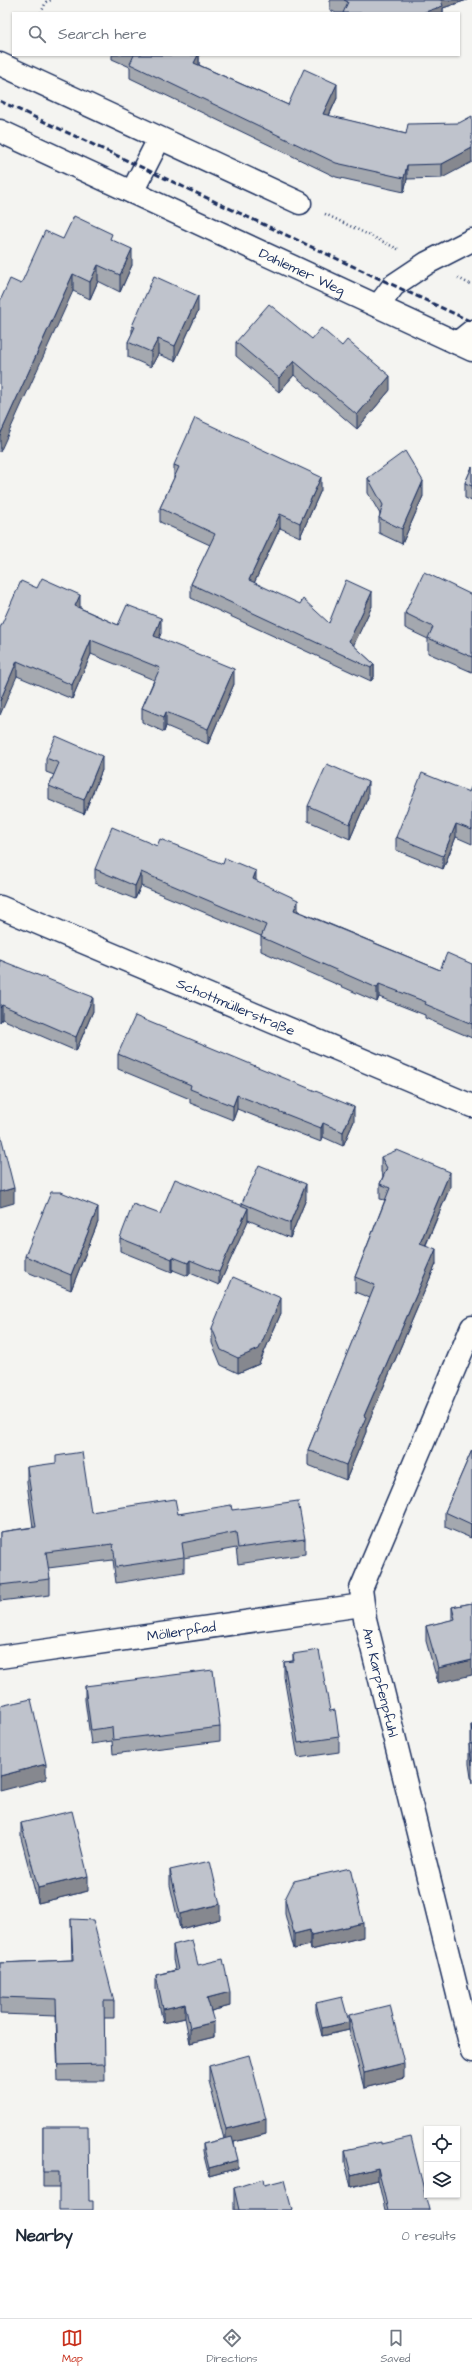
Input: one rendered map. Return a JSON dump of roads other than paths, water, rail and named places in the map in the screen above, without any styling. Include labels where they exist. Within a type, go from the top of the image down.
[{"type":"street","points":[[0,64],[159,139],[300,203]]},
{"type":"street","name":"Dahlemer Weg","points":[[0,131],[378,306],[467,341]]},
{"type":"street","points":[[132,192],[159,139]]},
{"type":"street","points":[[378,306],[394,285],[427,263],[472,240]]},
{"type":"street","name":"Schottmüllerstraße","points":[[0,907],[472,1106]]},
{"type":"street","name":"Am Karpfenpfuhl","points":[[472,1327],[362,1589],[362,1606],[472,2052]]},
{"type":"street","name":"Möllerpfad","points":[[0,1657],[362,1606]]},
{"type":"railway","points":[[0,101],[472,322]]}]
